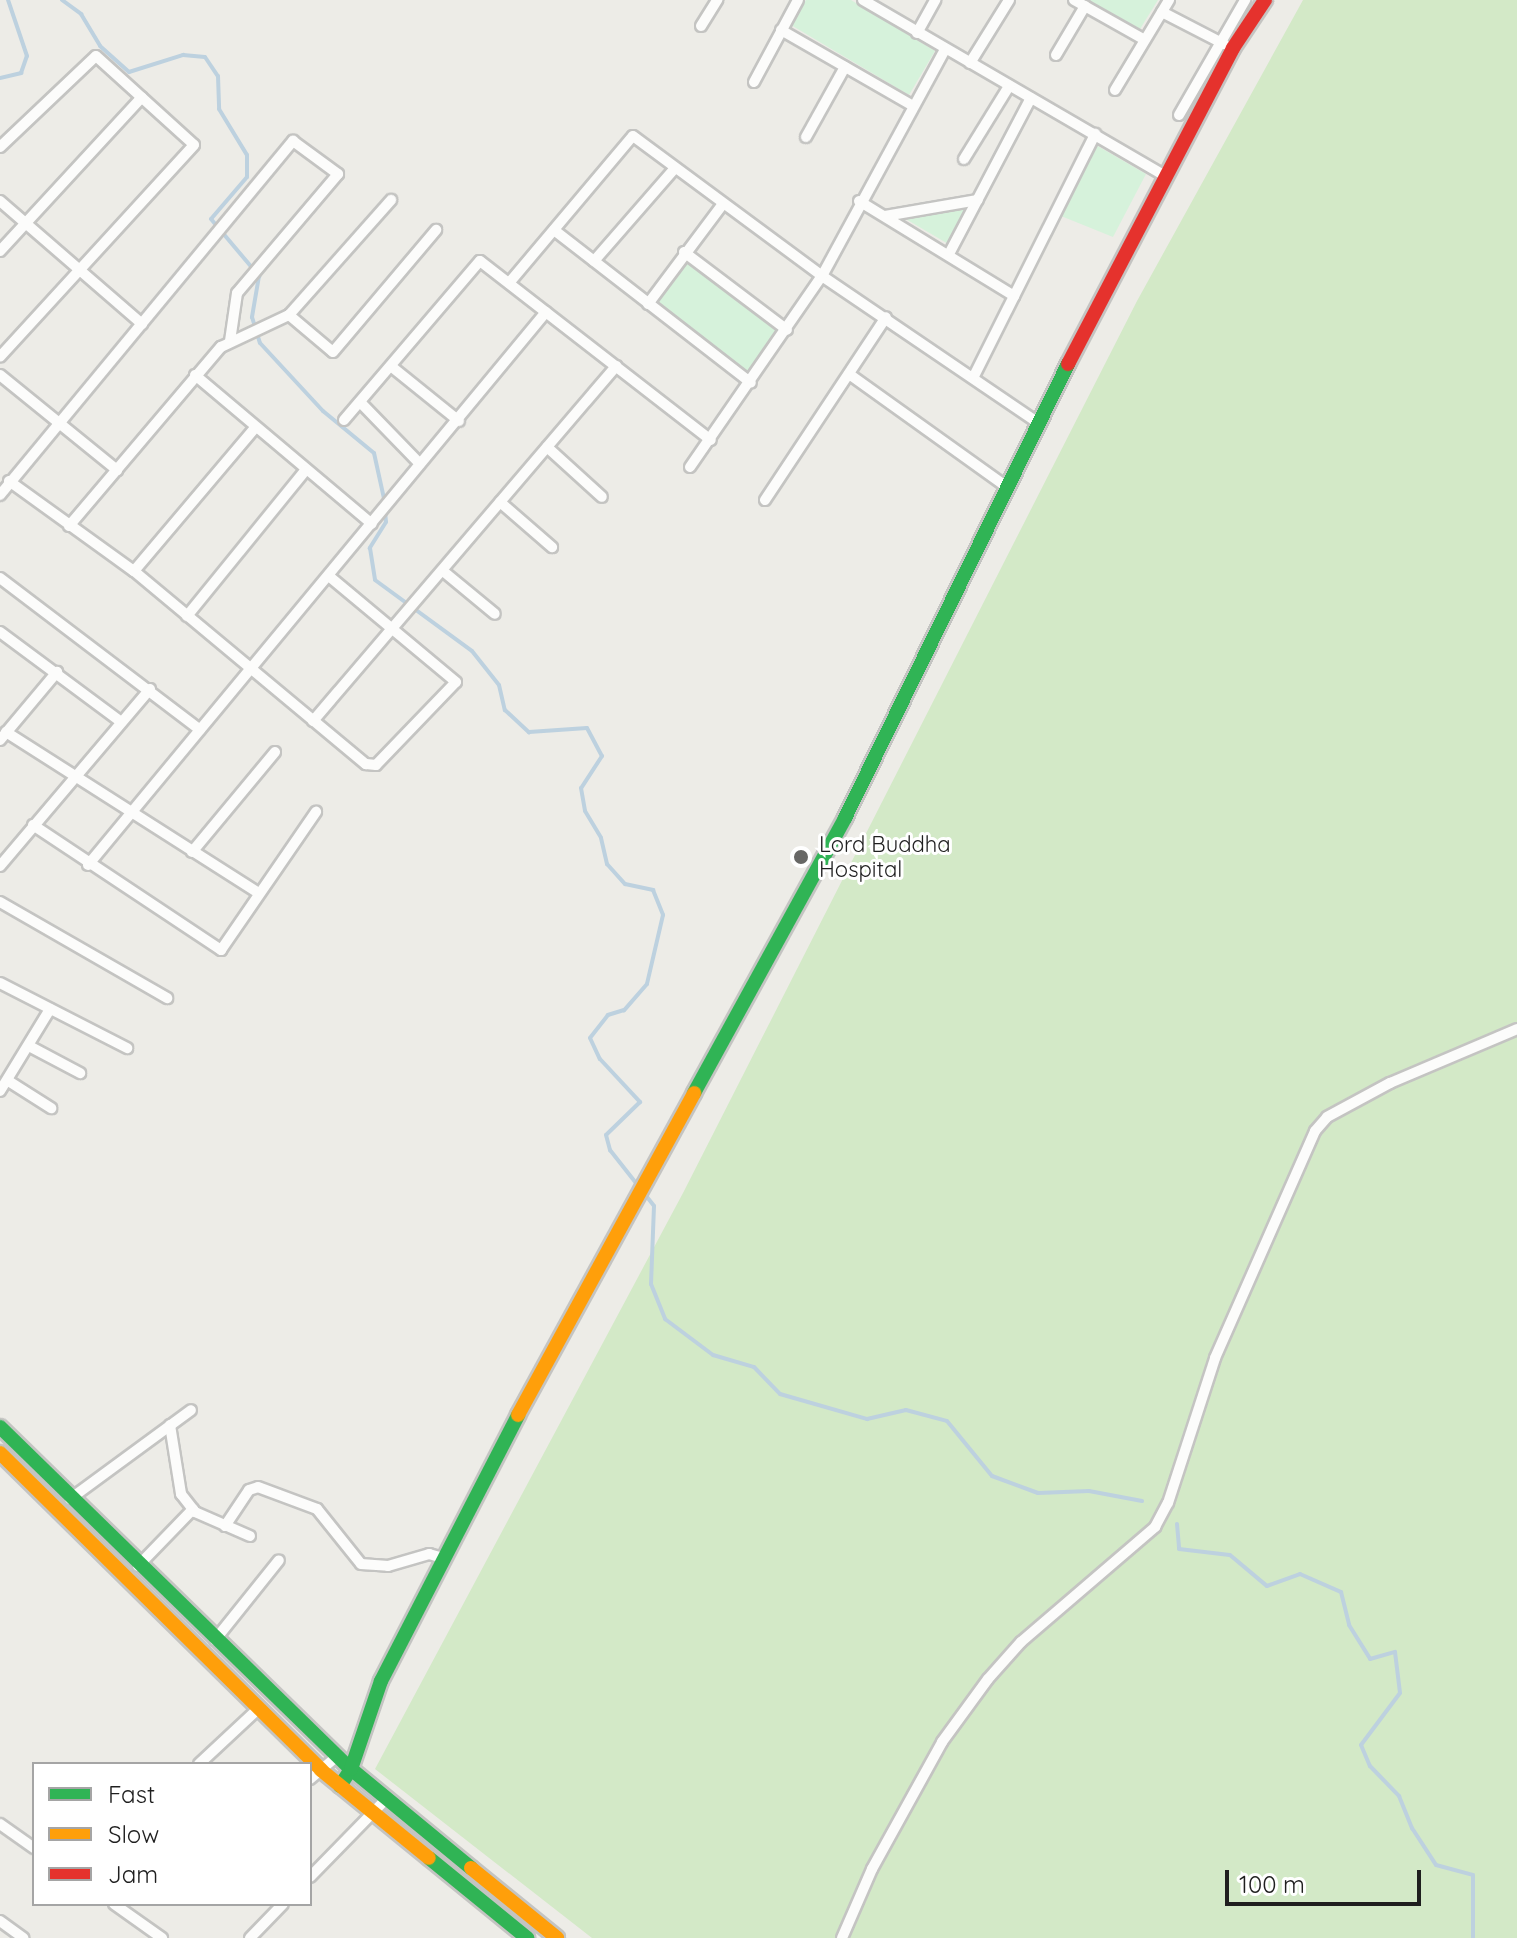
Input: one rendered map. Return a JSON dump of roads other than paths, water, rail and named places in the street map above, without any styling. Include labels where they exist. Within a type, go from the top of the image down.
[{"type":"street","points":[[701,26],[717,0]]},
{"type":"street","points":[[754,82],[798,0]]},
{"type":"street","points":[[863,0],[1166,176]]},
{"type":"street","points":[[881,11],[886,0]]},
{"type":"street","points":[[917,33],[935,0]]},
{"type":"street","points":[[970,63],[1009,0]]},
{"type":"street","points":[[1074,0],[1145,40]]},
{"type":"street","points":[[1115,90],[1169,0]]},
{"type":"street","points":[[340,1786],[351,1769],[381,1681],[443,1558],[650,1170],[870,770],[1038,423],[1166,176],[1245,0]]},
{"type":"street","points":[[1179,115],[1227,45],[1265,0]]},
{"type":"street","points":[[1056,55],[1085,6]]},
{"type":"street","points":[[1162,12],[1227,45]]},
{"type":"street","points":[[781,30],[913,106]]},
{"type":"street","points":[[690,467],[751,383],[822,276],[859,201],[945,49]]},
{"type":"street","points":[[0,147],[96,56],[194,145],[0,357]]},
{"type":"street","points":[[806,137],[845,67]]},
{"type":"street","points":[[964,159],[1009,86]]},
{"type":"street","points":[[0,251],[142,97]]},
{"type":"street","points":[[949,254],[1031,98]]},
{"type":"street","points":[[974,376],[1095,134]]},
{"type":"street","points":[[509,283],[633,136],[722,205],[822,276],[974,376],[1038,423]]},
{"type":"street","points":[[0,495],[293,141],[338,174],[235,296],[234,339]]},
{"type":"street","points":[[594,261],[675,168]]},
{"type":"street","points":[[69,526],[195,375],[234,339],[289,315],[391,200]]},
{"type":"street","points":[[885,216],[978,200]]},
{"type":"street","points":[[0,201],[142,324]]},
{"type":"street","points":[[859,201],[1014,296]]},
{"type":"street","points":[[648,304],[722,205]]},
{"type":"street","points":[[289,315],[333,352],[436,230]]},
{"type":"street","points":[[554,230],[751,383]]},
{"type":"street","points":[[684,252],[787,330]]},
{"type":"street","points":[[344,420],[480,261],[711,440]]},
{"type":"street","points":[[88,865],[129,812],[253,669],[420,464],[459,421],[546,312]]},
{"type":"street","points":[[765,500],[886,317]]},
{"type":"street","points":[[313,721],[616,366]]},
{"type":"street","points":[[392,367],[459,421]]},
{"type":"street","points":[[849,374],[1007,487]]},
{"type":"street","points":[[0,375],[117,470]]},
{"type":"street","points":[[195,375],[305,471],[375,521]]},
{"type":"street","points":[[360,402],[420,464]]},
{"type":"street","points":[[134,571],[254,429]]},
{"type":"street","points":[[547,447],[602,497]]},
{"type":"street","points":[[187,616],[305,471]]},
{"type":"street","points":[[9,481],[134,571],[366,764],[376,765],[456,682],[329,576]]},
{"type":"street","points":[[500,502],[552,547]]},
{"type":"street","points":[[443,571],[495,614]]},
{"type":"street","points":[[0,578],[200,730]]},
{"type":"street","points":[[0,632],[121,722]]},
{"type":"street","points":[[57,672],[3,736],[74,776],[259,893]]},
{"type":"street","points":[[0,866],[150,689]]},
{"type":"street","points":[[192,852],[275,752]]},
{"type":"street","points":[[33,825],[88,865],[221,950],[316,812]]},
{"type":"street","points":[[0,902],[167,998]]},
{"type":"street","points":[[0,983],[127,1048]]},
{"type":"street","points":[[0,1091],[10,1082],[50,1009]]},
{"type":"street","points":[[842,1938],[872,1869],[942,1742],[988,1679],[1021,1642],[1155,1527],[1168,1503],[1215,1358],[1281,1212],[1308,1143],[1327,1117],[1429,1064],[1517,1029]]},
{"type":"street","points":[[29,1046],[80,1073]]},
{"type":"street","points":[[10,1082],[51,1108]]},
{"type":"street","points":[[70,1499],[191,1410]]},
{"type":"street","points":[[170,1425],[175,1481],[193,1509],[250,1536]]},
{"type":"street","points":[[0,1427],[138,1566],[351,1769],[550,1936]]},
{"type":"street","points":[[12,1465],[24,1452]]},
{"type":"street","points":[[0,1453],[258,1709],[305,1762]]},
{"type":"street","points":[[225,1526],[249,1490],[258,1487],[317,1509],[361,1564],[388,1566],[429,1554],[443,1558]]},
{"type":"street","points":[[138,1566],[193,1509]]},
{"type":"street","points":[[215,1640],[279,1560]]},
{"type":"street","points":[[201,1762],[258,1709]]},
{"type":"street","points":[[337,1756],[316,1775],[340,1786],[527,1938]]},
{"type":"street","points":[[312,1875],[386,1799]]},
{"type":"street","points":[[0,1824],[32,1847]]},
{"type":"street","points":[[117,1906],[162,1938]]},
{"type":"street","points":[[250,1938],[281,1906]]},
{"type":"street","points":[[0,1921],[23,1938]]},
{"type":"waterway","points":[[0,78],[21,73],[27,56],[8,0]]},
{"type":"waterway","points":[[62,0],[81,14],[100,46],[129,72],[183,55],[205,57],[218,76],[219,109],[247,155],[247,177],[211,219],[259,276],[252,317],[260,343],[323,411],[374,453],[385,503]]},
{"type":"waterway","points":[[385,511],[386,522],[370,548],[375,580],[472,651],[499,685],[505,710],[529,732],[587,728],[602,756],[581,788],[585,811],[601,838],[607,864],[625,884],[653,890],[663,915],[647,984],[624,1010],[608,1015],[590,1038],[600,1059],[640,1102],[606,1135],[610,1150],[654,1206],[651,1284],[665,1319],[713,1355],[754,1367],[780,1394],[867,1419],[906,1410],[947,1421],[992,1476],[1038,1493],[1089,1491],[1142,1501]]},
{"type":"waterway","points":[[1177,1524],[1179,1549],[1230,1555],[1267,1586],[1300,1574],[1341,1592],[1349,1625],[1370,1659],[1395,1652],[1400,1693],[1361,1745],[1370,1766],[1399,1796],[1412,1828],[1436,1865],[1473,1875],[1473,1938]]},
{"type":"place","name":"Lord Buddha Hospital","points":[[801,857]]}]
